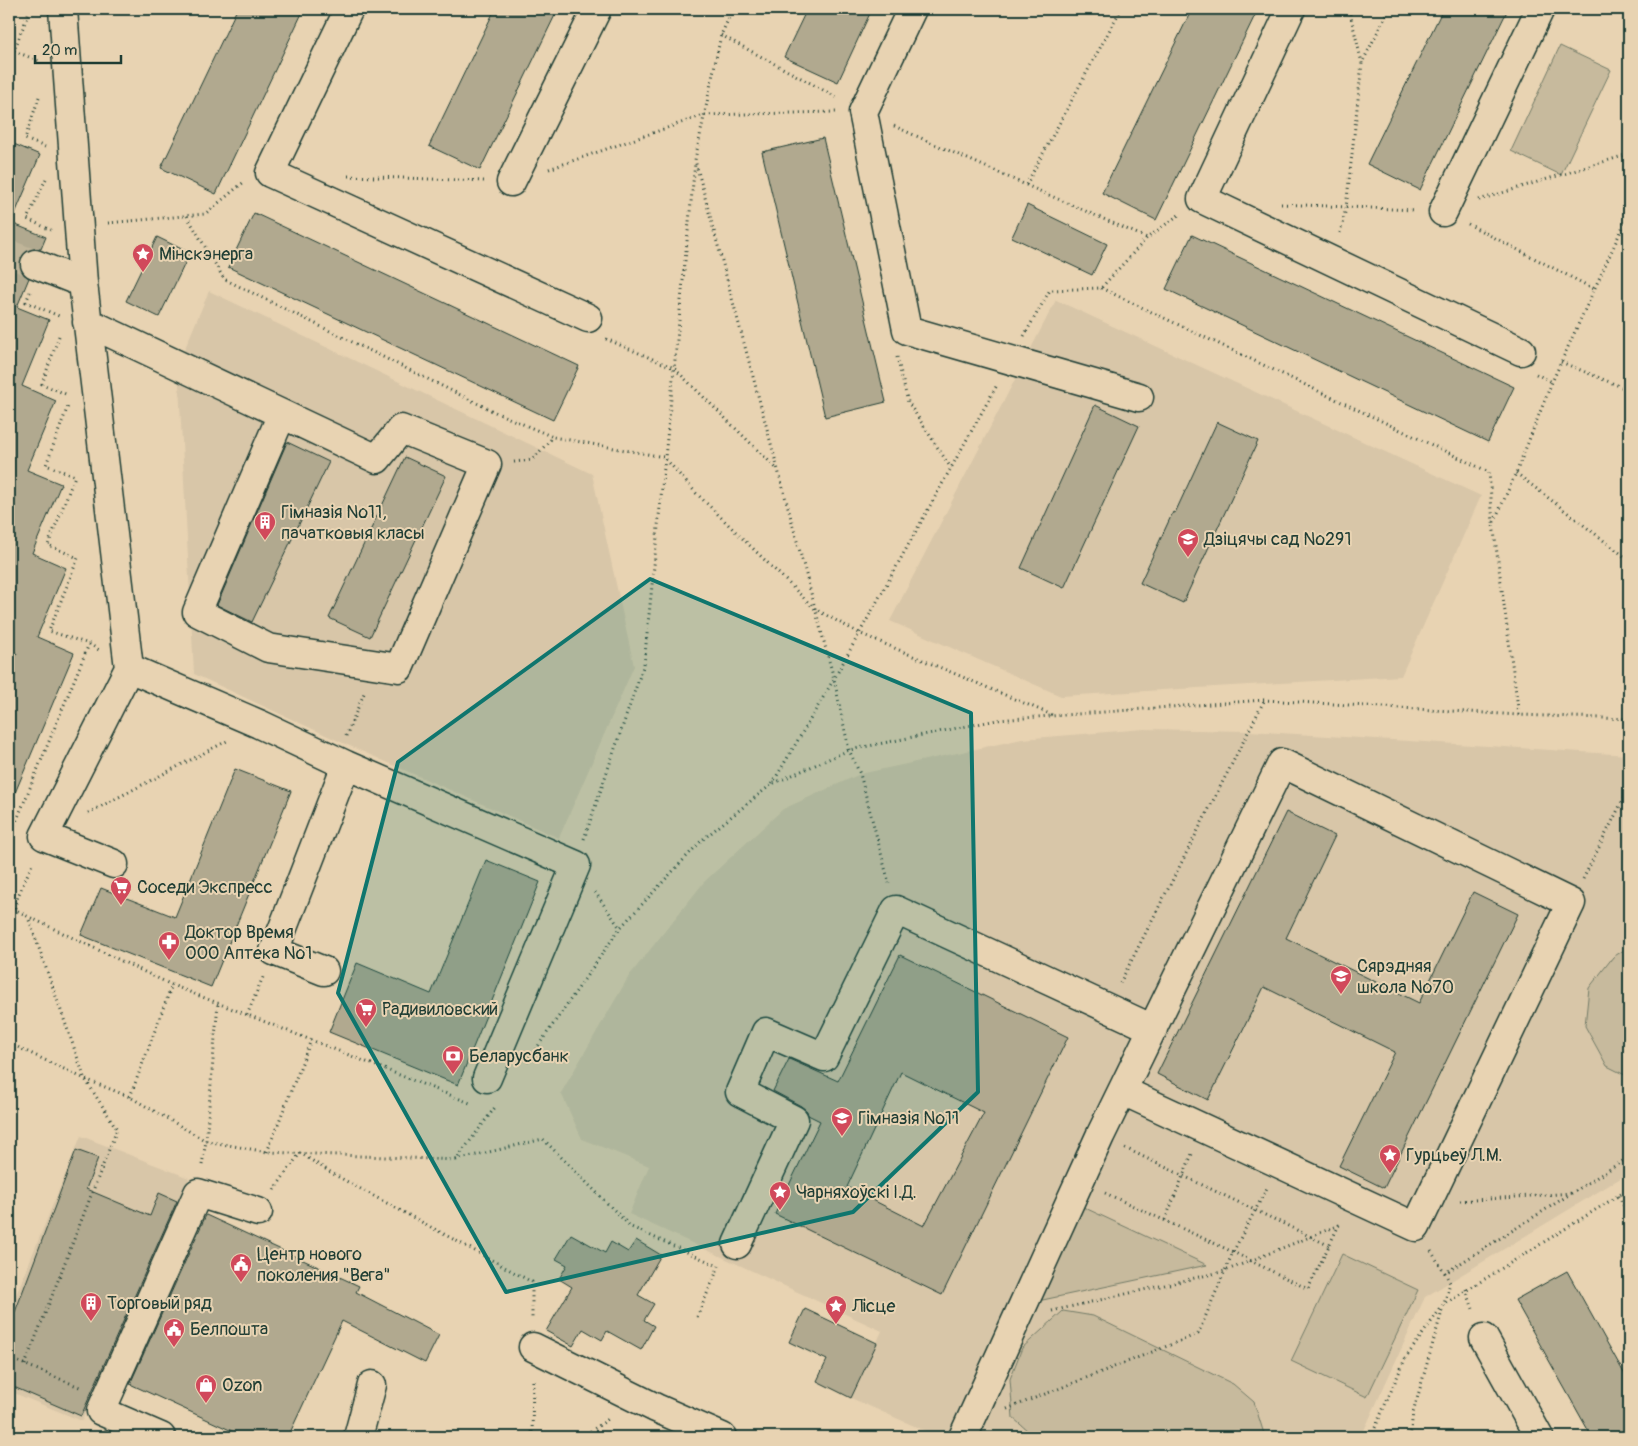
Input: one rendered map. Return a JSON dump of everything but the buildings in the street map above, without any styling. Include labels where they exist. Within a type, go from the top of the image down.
[{"type":"lane","points":[[63,9],[83,283],[72,323],[128,668],[44,836],[114,864]]},
{"type":"lane","points":[[349,9],[270,173],[588,318]]},
{"type":"lane","points":[[511,182],[597,9]]},
{"type":"lane","points":[[912,9],[863,112],[907,330],[1139,397]]},
{"type":"lane","points":[[1291,9],[1202,199],[1521,351]]},
{"type":"lane","points":[[1443,212],[1540,9]]},
{"type":"lane","points":[[37,265],[83,283]]},
{"type":"lane","points":[[72,323],[282,414],[377,459],[401,429],[487,464],[399,668],[268,648],[197,612],[282,414]]},
{"type":"lane","points":[[128,668],[576,865],[487,1078]]},
{"type":"lane","points":[[324,971],[274,951],[341,763]]},
{"type":"lane","points":[[966,1431],[1081,1182],[1100,1136],[1154,1029],[1282,763],[1571,903],[1422,1216],[1379,1210],[1123,1091]]},
{"type":"lane","points":[[737,1244],[794,1120],[740,1092],[766,1032],[824,1057],[896,910],[1154,1029]]},
{"type":"lane","points":[[161,1437],[101,1411],[198,1193],[258,1212]]},
{"type":"lane","points":[[1484,1338],[1539,1437]]},
{"type":"lane","points":[[533,1347],[656,1408],[722,1437]]},
{"type":"lane","points":[[358,1437],[372,1385]]},
{"type":"path","points":[[30,9],[14,51],[41,62]]},
{"type":"path","points":[[620,928],[576,865],[644,664],[696,160],[720,35],[733,9]]},
{"type":"path","points":[[720,35],[863,112],[1026,185],[1121,9]]},
{"type":"path","points":[[1334,262],[1346,208],[1362,63],[1349,9]]},
{"type":"path","points":[[1362,63],[1389,9]]},
{"type":"path","points":[[41,93],[25,139],[50,149]]},
{"type":"path","points":[[347,176],[511,182],[704,115],[863,112]]},
{"type":"path","points":[[1443,212],[1629,154]]},
{"type":"path","points":[[696,160],[834,679],[849,750],[860,774],[896,910]]},
{"type":"path","points":[[78,226],[205,214],[250,177],[270,173]]},
{"type":"path","points":[[47,178],[27,219],[52,230],[37,265],[26,302],[72,323],[42,384],[71,396]]},
{"type":"path","points":[[1493,524],[1561,362],[1629,213]]},
{"type":"path","points":[[187,216],[224,279],[497,413],[553,436],[664,457],[696,493],[815,609],[859,633],[1052,716]]},
{"type":"path","points":[[1101,288],[1147,238]]},
{"type":"path","points":[[772,784],[834,679],[1050,290],[1101,288],[1489,472],[1493,524],[1519,715]]},
{"type":"path","points":[[588,318],[586,330],[674,368],[778,470]]},
{"type":"path","points":[[1561,362],[1629,390]]},
{"type":"path","points":[[9,839],[89,644],[49,631],[78,558],[48,545],[75,476],[46,465],[68,404]]},
{"type":"path","points":[[487,464],[532,460],[553,436]]},
{"type":"path","points":[[1516,473],[1629,560]]},
{"type":"path","points":[[341,763],[376,665]]},
{"type":"path","points":[[1108,1007],[1264,700]]},
{"type":"path","points":[[526,1063],[620,928],[702,840],[772,784],[849,750],[997,720],[1264,700],[1519,715],[1629,719]]},
{"type":"path","points":[[87,813],[259,724]]},
{"type":"path","points":[[1571,903],[1629,788]]},
{"type":"path","points":[[15,908],[18,896],[44,836]]},
{"type":"path","points":[[9,892],[18,896]]},
{"type":"path","points":[[9,906],[172,985],[474,1104]]},
{"type":"path","points":[[25,1365],[117,1129],[85,1079],[28,916]]},
{"type":"path","points":[[248,1015],[274,951]]},
{"type":"path","points":[[130,1097],[172,985]]},
{"type":"path","points":[[198,1193],[206,1141],[218,1003]]},
{"type":"path","points":[[268,1152],[311,1040]]},
{"type":"path","points":[[9,1043],[85,1079],[130,1097],[206,1141],[268,1152],[456,1160],[543,1139],[631,1226],[719,1266]]},
{"type":"path","points":[[456,1160],[498,1103]]},
{"type":"path","points":[[483,1108],[492,1111]]},
{"type":"path","points":[[1165,1220],[1202,1128]]},
{"type":"path","points":[[1100,1136],[1330,1246]]},
{"type":"path","points":[[258,1212],[300,1152]]},
{"type":"path","points":[[300,1152],[335,1175],[532,1282],[532,1437]]},
{"type":"path","points":[[1445,1274],[1629,1157]]},
{"type":"path","points":[[966,1431],[1198,1334],[1233,1252],[1279,1163]]},
{"type":"path","points":[[1081,1182],[1251,1260],[1308,1289],[1352,1197]]},
{"type":"path","points":[[1371,1437],[1405,1359],[1444,1305],[1629,1190]]},
{"type":"path","points":[[1410,1437],[1414,1413],[1450,1283],[1422,1216],[1572,1193]]},
{"type":"path","points":[[1618,1196],[1629,1215]]},
{"type":"path","points":[[1015,1322],[1040,1314],[1225,1271],[1379,1210]]},
{"type":"path","points":[[697,1317],[723,1257],[737,1244]]},
{"type":"highlighted area","points":[[650,579],[971,713],[978,1092],[853,1212],[506,1292],[338,993],[398,762]]},
{"type":"shaded area","points":[[1560,46],[1611,70],[1561,175],[1511,151]]},
{"type":"shaded area","points":[[209,291],[592,474],[634,666],[559,838],[343,743],[194,674],[178,365]]},
{"type":"shaded area","name":"Дзіцячы сад №291","points":[[1056,300],[1481,496],[1401,676],[1061,696],[890,621]]},
{"type":"shaded area","points":[[1144,729],[1249,731],[1629,755],[1629,1173],[1425,1297],[1361,1437],[939,1437],[851,1398],[882,1331],[629,1214],[649,1166],[582,1139],[561,1093],[629,976],[704,882],[783,809],[860,774],[1022,739]]},
{"type":"shaded area","points":[[1629,947],[1629,1077],[1607,1066],[1585,1026],[1589,988],[1613,957]]},
{"type":"shaded area","points":[[81,1136],[189,1178],[82,1421],[9,1391],[9,1312]]},
{"type":"shaded area","points":[[1083,1207],[1207,1265],[1038,1301]]},
{"type":"shaded area","points":[[1342,1254],[1418,1290],[1367,1397],[1291,1361]]},
{"type":"shaded area","points":[[1063,1311],[1093,1316],[1233,1384],[1254,1402],[1265,1437],[1035,1437],[1013,1418],[1010,1379],[1022,1348]]},
{"type":"tunnel","points":[[9,254],[35,264]]},
{"type":"place","name":"Мінскэнерга","points":[[143,273]]},
{"type":"place","name":"Гімназія №11, пачатковыя класы","points":[[265,541]]},
{"type":"place","name":"Дзіцячы сад №291","points":[[1188,558]]},
{"type":"place","name":"Соседи Экспресс","points":[[121,906]]},
{"type":"place","name":"Доктор Время ООО Аптека №1","points":[[169,961]]},
{"type":"place","name":"Сярэдняя школа №70","points":[[1341,995]]},
{"type":"place","name":"Радивиловский","points":[[366,1028]]},
{"type":"place","name":"Беларусбанк","points":[[453,1075]]},
{"type":"place","name":"Гімназія №11","points":[[842,1137]]},
{"type":"place","name":"Гурцьеў Л.М.","points":[[1390,1174]]},
{"type":"place","name":"Чарняхоўскі І.Д.","points":[[780,1211]]},
{"type":"place","name":"Центр нового поколения \"Вега\"","points":[[241,1283]]},
{"type":"place","name":"Торговый ряд","points":[[91,1322]]},
{"type":"place","name":"Лісце","points":[[836,1325]]},
{"type":"place","name":"Белпошта","points":[[174,1348]]},
{"type":"place","name":"Ozon","points":[[206,1404]]}]
